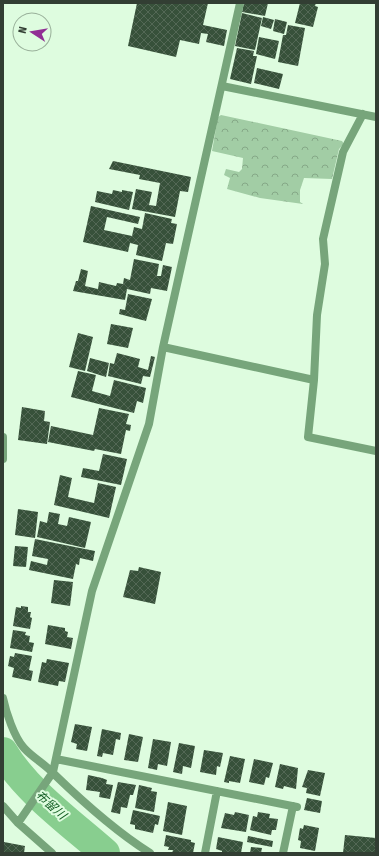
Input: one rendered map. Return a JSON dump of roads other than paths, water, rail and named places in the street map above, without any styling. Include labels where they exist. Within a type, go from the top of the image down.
[{"type":"street","points":[[18,823],[51,776],[56,759],[92,591],[149,424],[163,347],[240,3]]},
{"type":"street","points":[[222,86],[376,117]]},
{"type":"street","points":[[363,114],[343,152],[323,239],[325,264],[318,315],[314,380],[308,438],[376,451]]},
{"type":"street","points":[[163,347],[314,380]]},
{"type":"street","points":[[3,437],[3,460]]},
{"type":"street","points":[[3,698],[6,714],[23,747],[51,776],[133,842],[150,853]]},
{"type":"street","points":[[56,759],[295,807],[283,853]]},
{"type":"street","points":[[205,853],[217,791]]},
{"type":"street","points":[[3,806],[18,823],[52,853]]},
{"type":"waterway","name":"布留川","points":[[3,752],[36,793],[105,853]]}]
